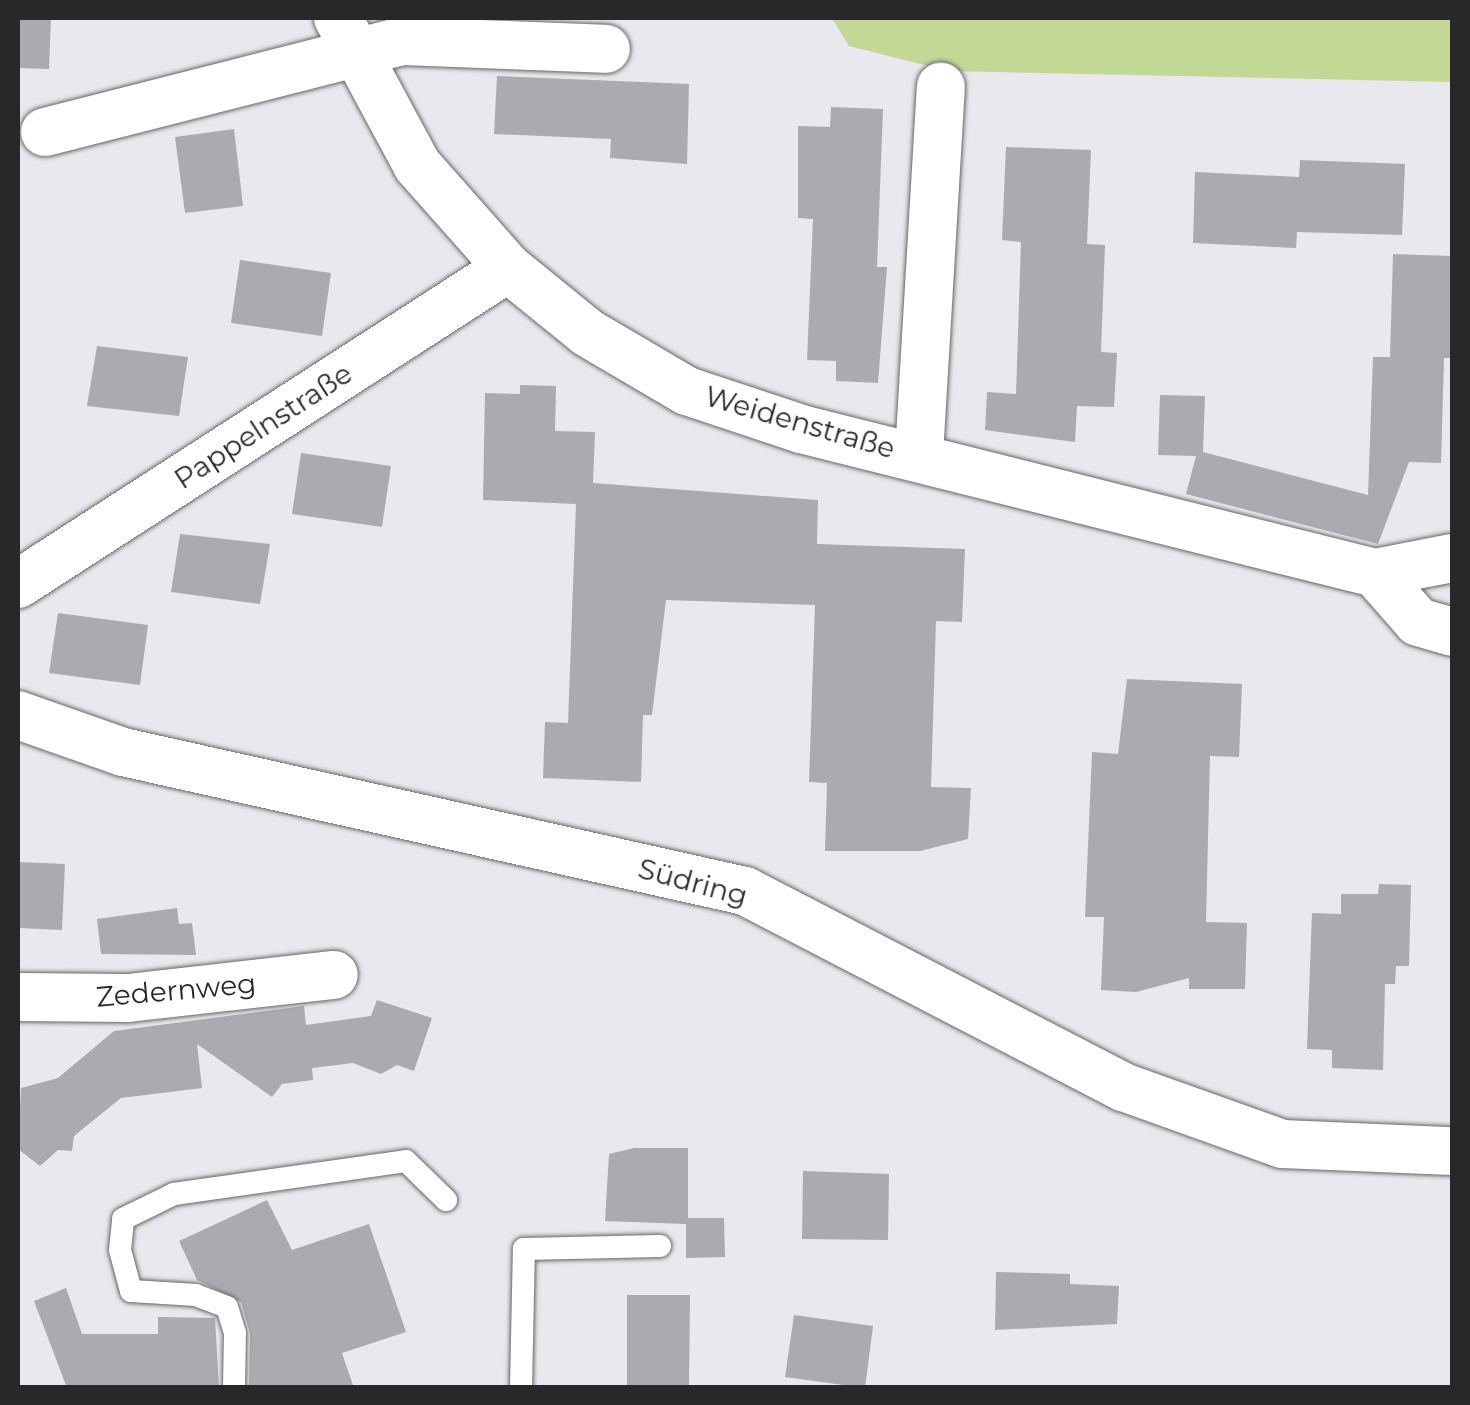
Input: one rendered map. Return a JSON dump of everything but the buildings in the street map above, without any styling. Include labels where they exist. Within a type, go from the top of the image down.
[{"type":"street","points":[[45,132],[346,34],[401,41],[606,48]]},
{"type":"street","name":"Weidenstraße","points":[[346,34],[417,165],[508,268],[588,334],[687,391],[1375,573],[1452,558]]},
{"type":"street","name":"Weidenstraße","points":[[919,455],[941,86]]},
{"type":"street","name":"Pappelnstraße","points":[[18,584],[508,268]]},
{"type":"street","points":[[1375,573],[1418,622],[1452,632]]},
{"type":"street","name":"Südring","points":[[18,715],[123,752],[745,892],[1123,1087],[1282,1144],[1452,1151]]},
{"type":"street","name":"Zedernweg","points":[[18,996],[128,998],[334,975]]},
{"type":"lane","points":[[234,1388],[236,1333],[227,1306],[196,1295],[131,1291],[120,1250],[123,1219],[174,1194],[406,1161],[446,1200]]},
{"type":"lane","points":[[520,1388],[524,1249],[660,1246]]},
{"type":"green space","points":[[832,18],[1452,18],[1452,82],[948,71],[849,46]]}]
